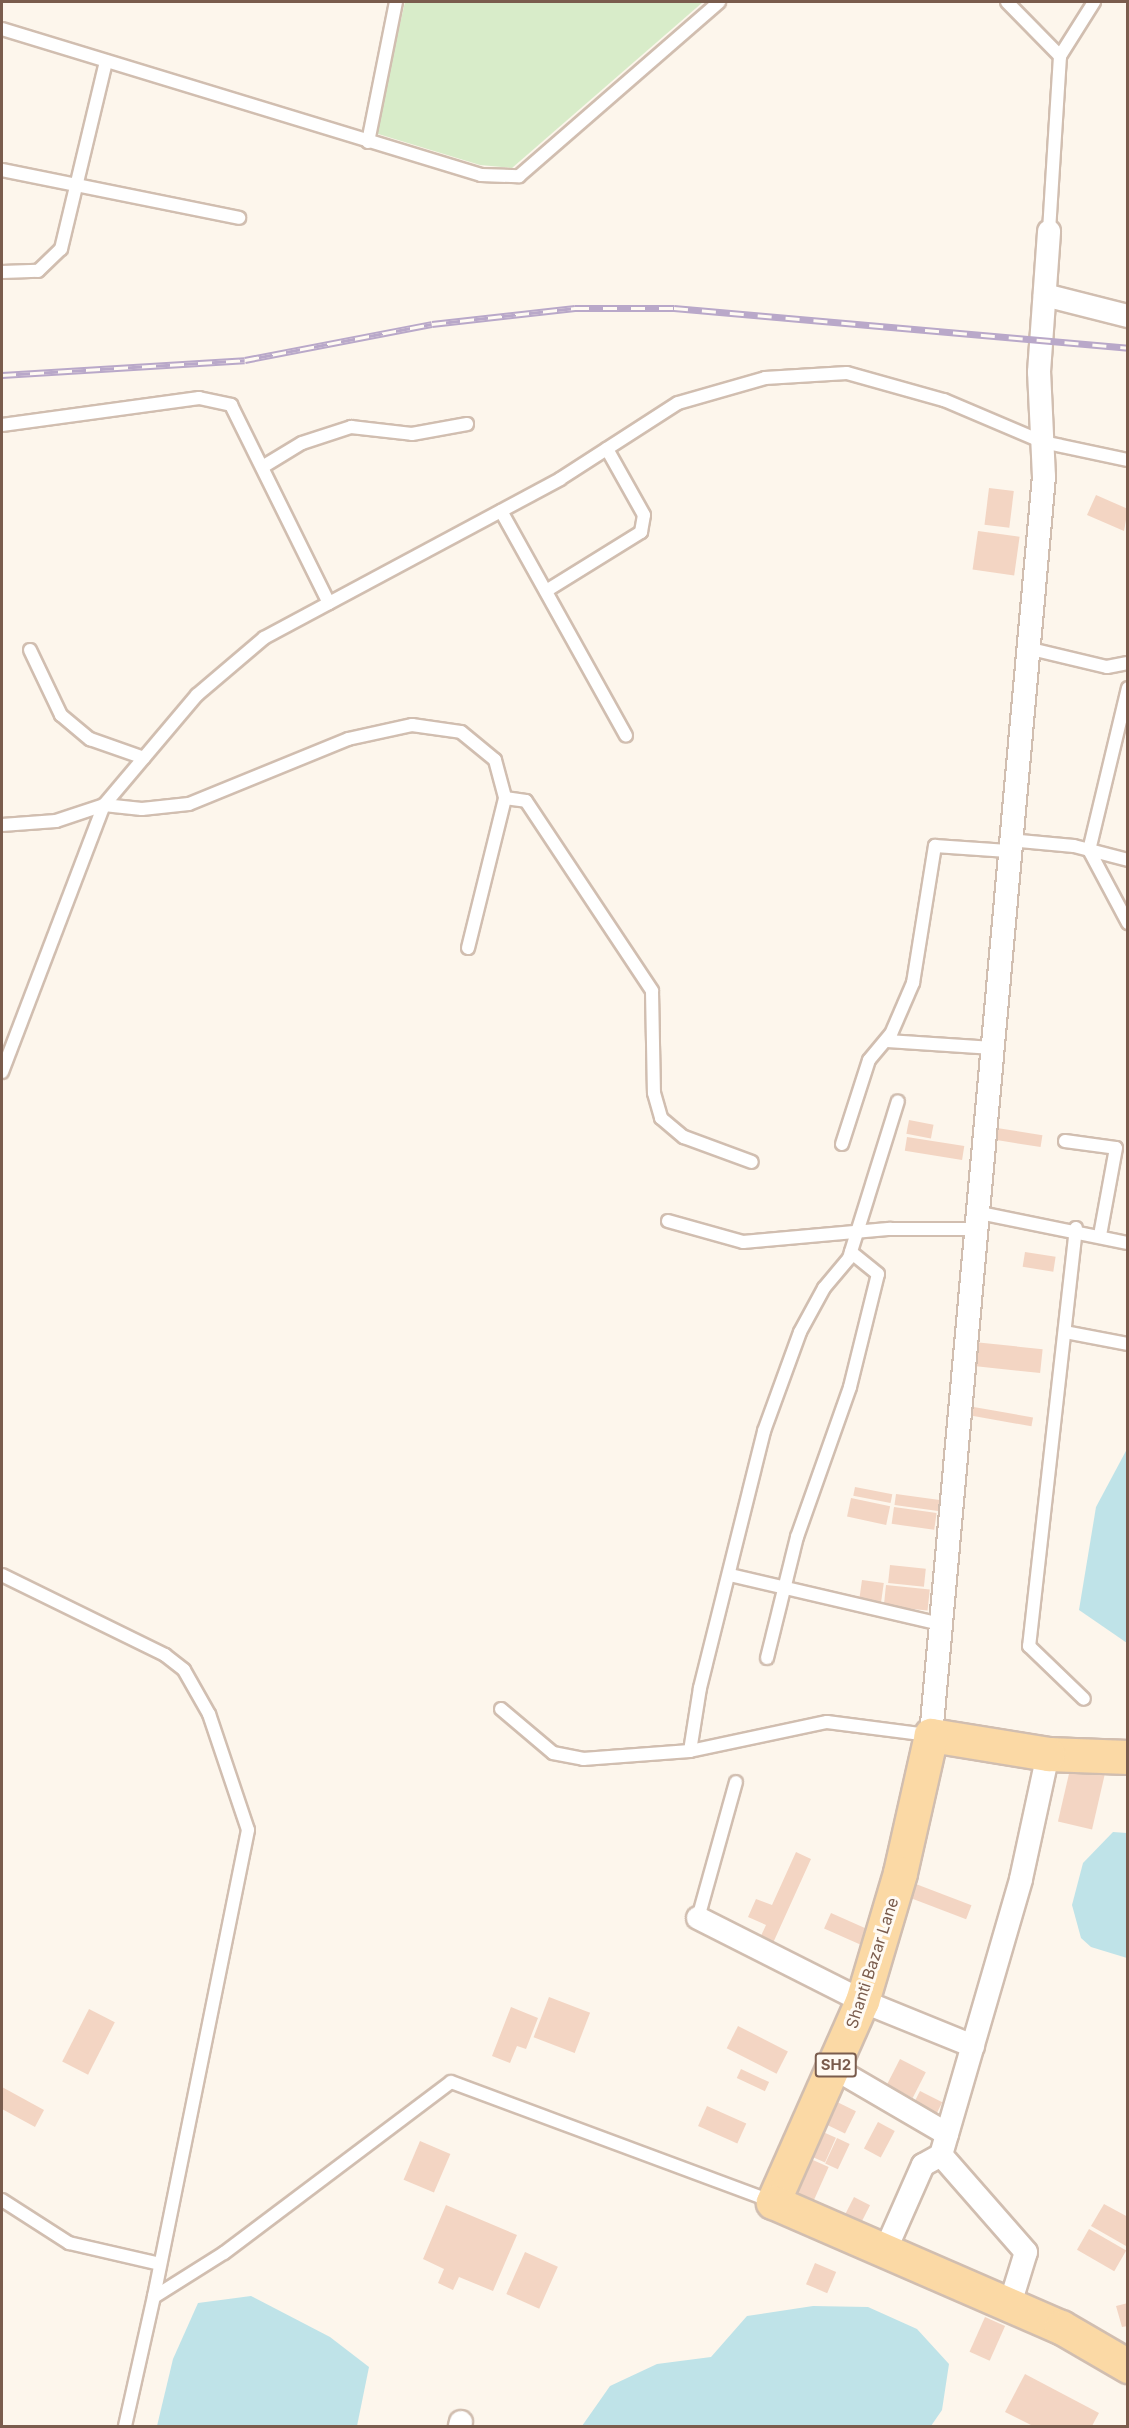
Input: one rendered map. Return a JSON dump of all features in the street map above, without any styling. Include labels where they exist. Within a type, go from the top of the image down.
[{"type":"main road","points":[[931,1735],[1048,1754],[1128,1757]]},
{"type":"main road","name":"Shanti Bazar Lane","points":[[773,2202],[862,2001],[900,1874],[931,1735]]},
{"type":"main road","points":[[773,2202],[1095,2343],[1128,2366]]},
{"type":"street","points":[[931,1735],[979,1221],[1008,846],[1044,477],[1039,372],[1049,231]]},
{"type":"street","points":[[1045,296],[1128,316]]},
{"type":"street","points":[[885,2251],[923,2165],[944,2145],[1021,1879],[1048,1754]]},
{"type":"street","points":[[698,1918],[862,2001],[973,2046]]},
{"type":"street","points":[[834,2068],[944,2145],[1026,2253],[1010,2304]]},
{"type":"lane","points":[[368,142],[396,2]]},
{"type":"lane","points":[[2,29],[481,176],[519,176],[719,2]]},
{"type":"lane","points":[[1007,2],[1060,56]]},
{"type":"lane","points":[[1049,231],[1060,56],[1094,2]]},
{"type":"lane","points":[[2,272],[38,271],[61,249],[80,186],[106,61]]},
{"type":"lane","points":[[2,170],[238,218]]},
{"type":"lane","points":[[2,1072],[104,805],[197,695],[264,638],[501,511],[607,449],[678,403],[765,378],[847,373],[953,403],[1042,442],[1128,460]]},
{"type":"lane","points":[[2,425],[199,398],[231,405],[264,466],[329,603]]},
{"type":"lane","points":[[264,466],[302,443],[351,427],[412,434],[467,424]]},
{"type":"lane","points":[[546,591],[641,532],[644,514],[607,449]]},
{"type":"lane","points":[[501,511],[626,736]]},
{"type":"lane","points":[[1027,648],[1107,667],[1128,663]]},
{"type":"lane","points":[[30,650],[61,715],[90,739],[144,758]]},
{"type":"lane","points":[[1128,688],[1089,850],[1128,923]]},
{"type":"lane","points":[[2,825],[56,821],[104,805],[142,809],[189,804],[348,739],[412,725],[461,732],[495,760],[505,798],[468,948]]},
{"type":"lane","points":[[505,798],[526,801],[652,991],[654,1093],[661,1118],[684,1137],[752,1162]]},
{"type":"lane","points":[[842,1144],[869,1060],[886,1041],[913,983],[935,846],[1008,846],[1089,850],[1128,860]]},
{"type":"lane","points":[[886,1041],[992,1047]]},
{"type":"lane","points":[[690,1751],[700,1688],[765,1431],[800,1332],[851,1252],[898,1101]]},
{"type":"lane","points":[[1065,1141],[1116,1148],[1100,1235]]},
{"type":"lane","points":[[668,1221],[743,1242],[979,1221],[1076,1228],[1128,1243]]},
{"type":"lane","points":[[1076,1228],[1029,1646],[1084,1699]]},
{"type":"lane","points":[[767,1658],[789,1586],[797,1537],[850,1387],[878,1274],[851,1252]]},
{"type":"lane","points":[[1065,1332],[1128,1344]]},
{"type":"lane","points":[[2,1575],[156,1650],[184,1670],[209,1714],[248,1830],[248,1855],[125,2427]]},
{"type":"lane","points":[[730,1575],[789,1586],[940,1624]]},
{"type":"lane","points":[[501,1709],[554,1753],[583,1759],[690,1751],[827,1722],[931,1735]]},
{"type":"lane","points":[[698,1918],[736,1782]]},
{"type":"lane","points":[[154,2296],[224,2253],[451,2082],[773,2202]]},
{"type":"lane","points":[[2,2200],[69,2243],[160,2264]]},
{"type":"green space","points":[[405,2],[703,2],[512,168],[480,165],[375,133]]},
{"type":"water","points":[[1127,1449],[1127,1643],[1079,1610],[1096,1507]]},
{"type":"water","points":[[1113,1832],[1127,1833],[1127,1958],[1091,1947],[1081,1938],[1072,1905],[1083,1863]]},
{"type":"water","points":[[251,2296],[330,2337],[369,2367],[357,2426],[157,2426],[173,2359],[198,2303]]},
{"type":"water","points":[[813,2306],[868,2307],[917,2329],[949,2364],[942,2410],[931,2426],[582,2426],[610,2386],[657,2364],[711,2357],[747,2316]]},
{"type":"building","points":[[989,488],[1014,491],[1009,528],[984,525]]},
{"type":"building","points":[[1096,495],[1128,509],[1124,531],[1087,515]]},
{"type":"building","points":[[978,531],[1020,537],[1014,575],[973,570]]},
{"type":"building","points":[[909,1120],[934,1125],[931,1139],[906,1134]]},
{"type":"building","points":[[997,1128],[1042,1135],[1041,1147],[995,1140]]},
{"type":"building","points":[[907,1137],[964,1146],[962,1160],[905,1151]]},
{"type":"building","points":[[1025,1252],[1056,1257],[1053,1272],[1023,1267]]},
{"type":"building","points":[[974,1342],[1043,1349],[1040,1373],[971,1366]]},
{"type":"building","points":[[968,1406],[1033,1417],[1031,1426],[966,1415]]},
{"type":"building","points":[[855,1487],[892,1494],[891,1503],[853,1496]]},
{"type":"building","points":[[896,1494],[940,1500],[938,1511],[894,1505]]},
{"type":"building","points":[[851,1498],[890,1506],[886,1525],[847,1517]]},
{"type":"building","points":[[894,1507],[937,1513],[934,1530],[892,1524]]},
{"type":"building","points":[[890,1565],[926,1569],[924,1587],[888,1583]]},
{"type":"building","points":[[862,1580],[884,1583],[881,1604],[859,1601]]},
{"type":"building","points":[[886,1585],[930,1590],[928,1610],[884,1606]]},
{"type":"building","points":[[1071,1765],[1105,1773],[1092,1829],[1058,1822]]},
{"type":"building","points":[[796,1852],[811,1859],[773,1943],[760,1938],[766,1925],[748,1917],[756,1899],[772,1905]]},
{"type":"building","points":[[908,1881],[971,1905],[966,1919],[903,1895]]},
{"type":"building","points":[[831,1913],[869,1930],[862,1946],[824,1929]]},
{"type":"building","points":[[549,1997],[590,2013],[575,2053],[534,2037]]},
{"type":"building","points":[[511,2007],[538,2018],[526,2049],[517,2046],[510,2063],[492,2056]]},
{"type":"building","points":[[89,2009],[115,2022],[88,2075],[62,2062]]},
{"type":"building","points":[[738,2026],[788,2051],[777,2074],[727,2048]]},
{"type":"building","points":[[900,2059],[926,2072],[913,2098],[887,2085]]},
{"type":"building","points":[[741,2069],[769,2082],[765,2091],[737,2078]]},
{"type":"building","points":[[2,2087],[44,2110],[35,2127],[2,2109]]},
{"type":"building","points":[[920,2091],[942,2102],[933,2120],[911,2109]]},
{"type":"building","points":[[829,2098],[856,2111],[845,2134],[818,2120]]},
{"type":"building","points":[[707,2106],[746,2123],[737,2144],[698,2126]]},
{"type":"building","points":[[878,2122],[895,2131],[881,2157],[864,2148]]},
{"type":"building","points":[[814,2128],[836,2138],[825,2162],[803,2153]]},
{"type":"building","points":[[837,2138],[850,2144],[838,2169],[825,2163]]},
{"type":"building","points":[[420,2141],[450,2154],[434,2193],[404,2180]]},
{"type":"building","points":[[804,2156],[829,2167],[811,2206],[787,2195]]},
{"type":"building","points":[[854,2197],[870,2205],[860,2226],[844,2217]]},
{"type":"building","points":[[1104,2204],[1128,2217],[1126,2246],[1091,2226]]},
{"type":"building","points":[[446,2205],[517,2235],[493,2291],[459,2277],[453,2290],[438,2283],[444,2269],[423,2259]]},
{"type":"building","points":[[1089,2229],[1126,2250],[1114,2271],[1077,2250]]},
{"type":"building","points":[[525,2252],[558,2267],[539,2309],[506,2294]]},
{"type":"building","points":[[815,2263],[836,2272],[827,2293],[806,2284]]},
{"type":"building","points":[[1128,2303],[1128,2326],[1122,2327],[1116,2306]]},
{"type":"building","points":[[985,2317],[1005,2326],[990,2361],[970,2352]]},
{"type":"building","points":[[1025,2374],[1099,2413],[1092,2426],[1033,2426],[1005,2412]]},
{"type":"railway","points":[[2,375],[245,360],[432,324],[575,308],[674,308],[1128,348]]}]
